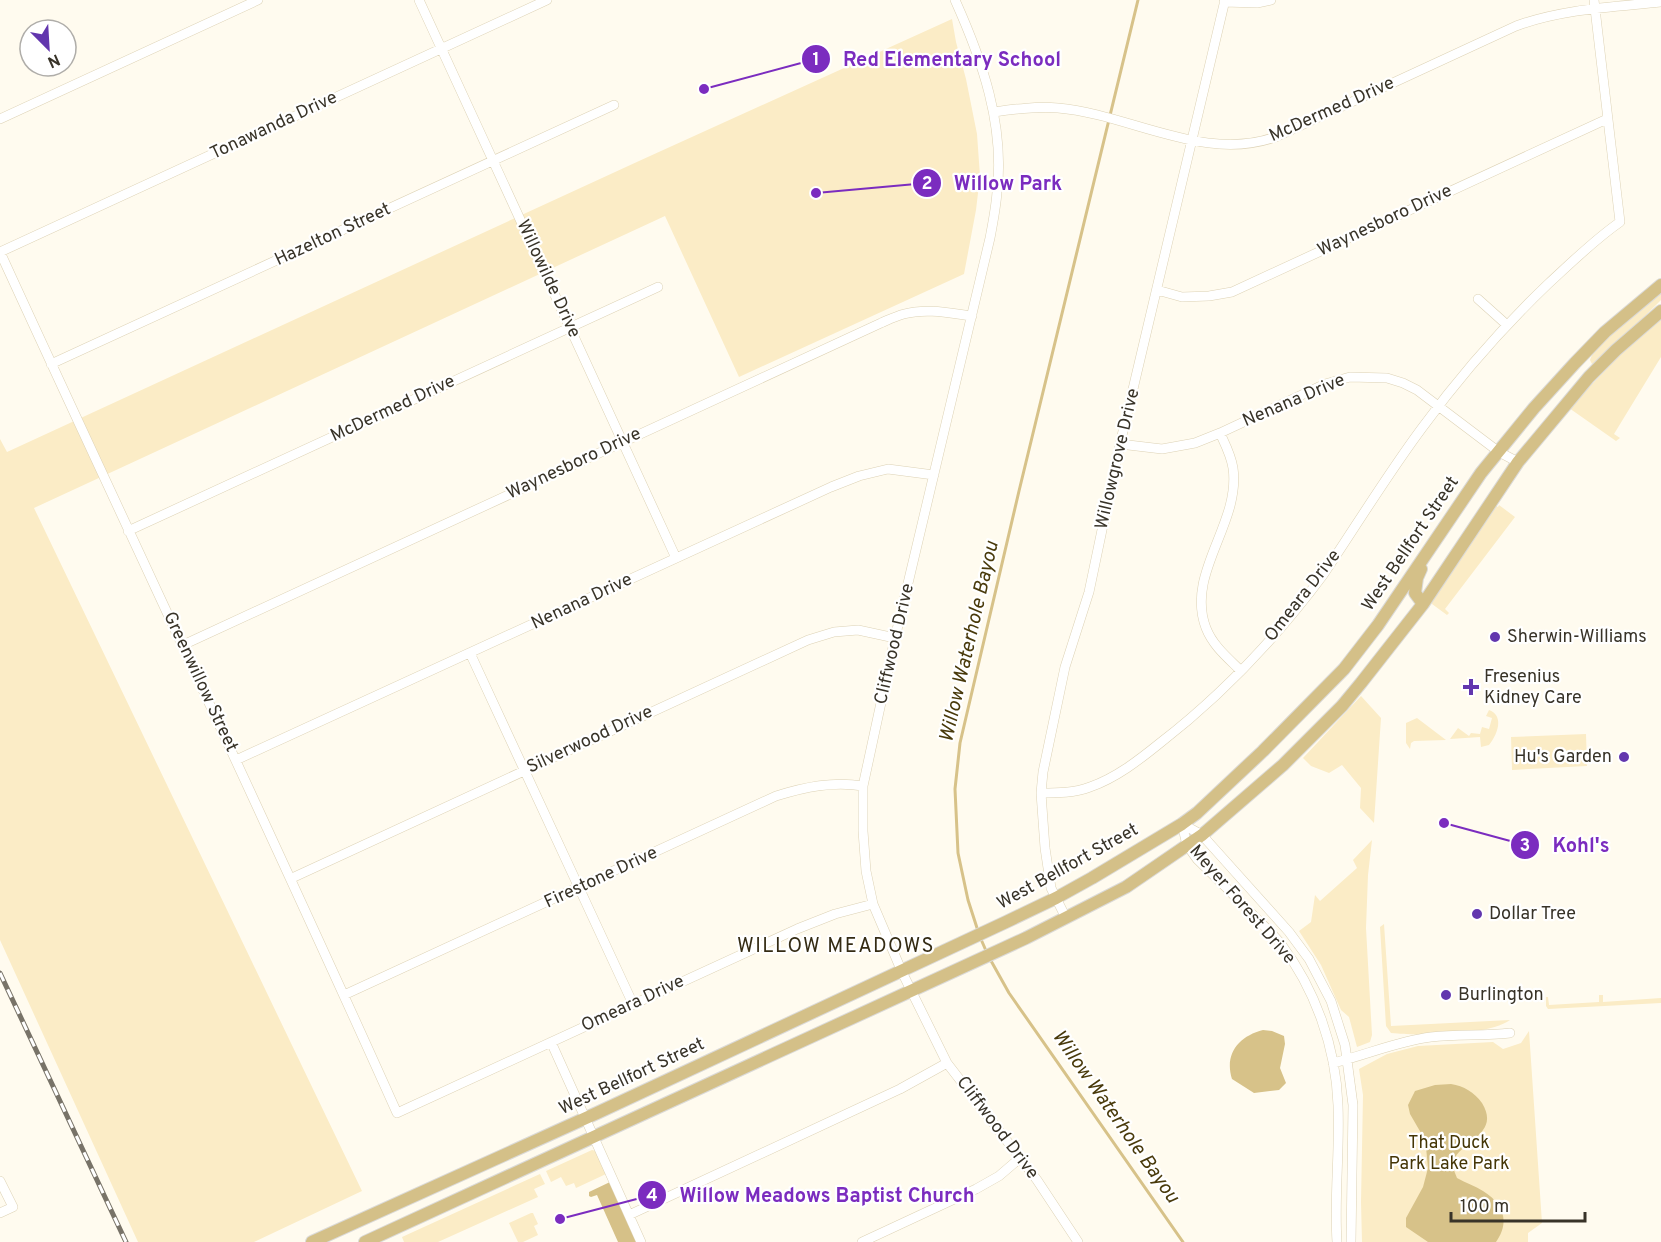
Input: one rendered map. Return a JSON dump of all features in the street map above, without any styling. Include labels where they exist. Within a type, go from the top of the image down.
[{"type":"main road","name":"West Bellfort Street","points":[[312,1242],[952,948],[1056,898],[1182,824],[1197,813],[1263,751],[1344,669],[1378,625],[1481,473],[1534,408],[1605,332],[1661,285]]},
{"type":"main road","name":"West Bellfort Street","points":[[366,1242],[911,992],[1066,918],[1126,887],[1202,835],[1283,765],[1342,706],[1424,604],[1518,462],[1589,377],[1661,311]]},
{"type":"main road","points":[[1575,363],[1589,377]]},
{"type":"main road","points":[[1424,604],[1415,593],[1417,578],[1427,554]]},
{"type":"main road","points":[[1344,669],[1361,683]]},
{"type":"main road","points":[[745,1044],[755,1063]]},
{"type":"main road","points":[[384,1209],[393,1229]]},
{"type":"street","points":[[0,119],[258,0]]},
{"type":"street","name":"Willowilde Drive","points":[[419,0],[676,558]]},
{"type":"street","name":"Tonawanda Drive","points":[[0,252],[547,0]]},
{"type":"street","name":"Cliffwood Drive","points":[[955,0],[977,54],[994,112],[998,152],[998,190],[990,238],[895,638],[863,786],[866,871],[873,904],[911,992],[947,1063],[1037,1180],[1078,1242]]},
{"type":"street","points":[[1225,1],[1257,3],[1271,0]]},
{"type":"street","name":"Willowgrove Drive","points":[[1066,918],[1052,888],[1045,848],[1041,793],[1042,772],[1065,667],[1089,592],[1120,444],[1225,1]]},
{"type":"street","name":"McDermed Drive","points":[[994,112],[1037,107],[1059,108],[1192,140],[1242,145],[1267,140],[1516,26],[1594,5],[1661,2]]},
{"type":"street","points":[[1594,5],[1607,119]]},
{"type":"street","name":"Hazelton Street","points":[[51,364],[614,105]]},
{"type":"street","name":"Omeara Drive","points":[[1041,793],[1061,794],[1090,788],[1140,760],[1191,719],[1241,671],[1280,629],[1323,575],[1421,429],[1439,406],[1507,325],[1590,244],[1620,222],[1607,119]]},
{"type":"street","name":"Waynesboro Drive","points":[[1157,290],[1182,297],[1232,292],[1607,119]]},
{"type":"street","name":"Greenwillow Street","points":[[0,252],[291,878],[397,1113]]},
{"type":"street","name":"McDermed Drive","points":[[128,531],[658,287]]},
{"type":"street","points":[[1478,299],[1507,325]]},
{"type":"street","name":"Waynesboro Drive","points":[[183,645],[903,314],[920,311],[972,316]]},
{"type":"street","name":"Nenana Drive","points":[[1120,444],[1154,448],[1179,447],[1220,433],[1324,384],[1350,377],[1387,378],[1417,390],[1499,452],[1518,462]]},
{"type":"street","points":[[1220,433],[1233,469],[1232,498],[1203,583],[1202,608],[1206,628],[1213,641],[1241,671]]},
{"type":"street","name":"Nenana Drive","points":[[236,760],[831,487],[859,476],[888,470],[934,476]]},
{"type":"street","name":"Silverwood Drive","points":[[291,878],[808,640],[834,632],[858,630],[895,638]]},
{"type":"street","points":[[470,653],[633,1004]]},
{"type":"street","name":"Firestone Drive","points":[[344,995],[776,796],[807,787],[849,784],[863,786]]},
{"type":"street","name":"Meyer Forest Drive","points":[[1182,824],[1202,835],[1289,932],[1309,959],[1331,1001],[1339,1022],[1348,1060],[1353,1105],[1351,1242]]},
{"type":"street","name":"Meyer Forest Drive","points":[[1182,824],[1187,845],[1197,859],[1279,941],[1305,980],[1315,1002],[1330,1047],[1338,1104],[1336,1242]]},
{"type":"street","name":"Omeara Drive","points":[[397,1113],[797,929],[835,914],[873,904]]},
{"type":"street","points":[[1279,941],[1289,932]]},
{"type":"street","points":[[1333,1063],[1414,1040],[1510,1033]]},
{"type":"street","points":[[551,1042],[641,1242]]},
{"type":"street","points":[[629,1215],[900,1089],[947,1063]]},
{"type":"street","points":[[1337,1146],[1353,1146]]},
{"type":"street","points":[[862,1242],[976,1189],[999,1176],[1020,1158]]},
{"type":"street","points":[[0,1180],[13,1208],[0,1213]]},
{"type":"green space","points":[[952,19],[977,134],[980,176],[964,274],[739,377],[665,216],[34,508],[362,1191],[254,1242],[138,1242],[0,940],[0,439],[7,452]]},
{"type":"green space","points":[[1661,291],[1661,300],[1602,359],[1592,364],[1590,360],[1594,350]]},
{"type":"green space","points":[[1661,319],[1661,357],[1614,434],[1620,438],[1616,441],[1569,408],[1621,354]]},
{"type":"green space","points":[[1493,504],[1498,507],[1499,505],[1515,517],[1445,609],[1449,613],[1447,615],[1432,604],[1432,598]]},
{"type":"green space","points":[[1361,696],[1381,718],[1374,823],[1360,808],[1361,788],[1342,765],[1329,773],[1311,766],[1303,758]]},
{"type":"green space","points":[[1489,710],[1497,717],[1498,726],[1489,745],[1481,747],[1480,737],[1450,739],[1458,728],[1469,736],[1471,733],[1480,734],[1482,727],[1489,729],[1492,718],[1486,716]]},
{"type":"green space","points":[[1417,718],[1446,740],[1414,741],[1410,749],[1406,743],[1406,723]]},
{"type":"green space","points":[[1586,734],[1587,766],[1512,770],[1511,737]]},
{"type":"green space","points":[[1372,840],[1366,928],[1372,1035],[1370,1042],[1357,1047],[1349,1017],[1341,1010],[1321,965],[1299,931],[1311,922],[1315,895],[1320,901],[1357,868],[1353,860]]},
{"type":"green space","points":[[1384,924],[1391,1026],[1510,1020],[1486,1029],[1453,1034],[1391,1033],[1386,1026],[1380,927]]},
{"type":"green space","points":[[1599,995],[1603,995],[1603,1002],[1661,998],[1661,1003],[1548,1009],[1546,1006],[1546,997],[1548,997],[1549,1005],[1599,1002]]},
{"type":"green space","name":"That Duck Park Lake Park","points":[[1529,1031],[1542,1223],[1528,1233],[1528,1242],[1362,1242],[1363,1095],[1359,1069],[1387,1054],[1418,1046],[1493,1042],[1503,1049],[1521,1043]]},
{"type":"green space","points":[[592,1150],[596,1151],[606,1174],[576,1188],[574,1183],[566,1186],[561,1177],[551,1182],[546,1171]]},
{"type":"green space","points":[[540,1174],[545,1184],[534,1189],[538,1197],[438,1242],[404,1242],[402,1237]]},
{"type":"green space","points":[[531,1213],[538,1224],[534,1226],[538,1235],[518,1242],[509,1223]]},
{"type":"shaded area","points":[[1263,1030],[1284,1036],[1285,1044],[1280,1068],[1286,1083],[1279,1090],[1254,1093],[1232,1079],[1230,1062],[1232,1054],[1241,1042]]},
{"type":"shaded area","points":[[1435,1085],[1460,1086],[1476,1096],[1487,1114],[1487,1122],[1483,1130],[1458,1153],[1453,1165],[1457,1178],[1483,1191],[1500,1208],[1504,1221],[1496,1242],[1428,1242],[1406,1227],[1406,1218],[1423,1187],[1428,1168],[1426,1147],[1408,1105],[1415,1091]]},
{"type":"shaded area","points":[[610,1182],[638,1242],[618,1242],[597,1195],[589,1196],[589,1192]]},
{"type":"waterway","name":"Willow Waterhole Bayou","points":[[978,931],[968,900],[958,853],[955,789],[960,743],[1138,0]]},
{"type":"waterway","name":"Willow Waterhole Bayou","points":[[980,937],[987,953]]},
{"type":"waterway","name":"Willow Waterhole Bayou","points":[[990,959],[1009,993],[1183,1242]]},
{"type":"railway","points":[[0,973],[126,1242]]},
{"type":"place","name":"Red Elementary School","points":[[704,89]]},
{"type":"place","name":"Willow Park","points":[[816,193]]},
{"type":"place","name":"Sherwin-Williams","points":[[1495,637]]},
{"type":"place","name":"Fresenius Kidney Care","points":[[1471,687]]},
{"type":"place","name":"Hu's Garden","points":[[1624,757]]},
{"type":"place","name":"Kohl's","points":[[1444,823]]},
{"type":"place","name":"Dollar Tree","points":[[1477,914]]},
{"type":"place","name":"Burlington","points":[[1446,995]]},
{"type":"place","name":"Willow Meadows Baptist Church","points":[[560,1219]]},
{"type":"district","name":"WILLOW MEADOWS","points":[[836,947]]}]
